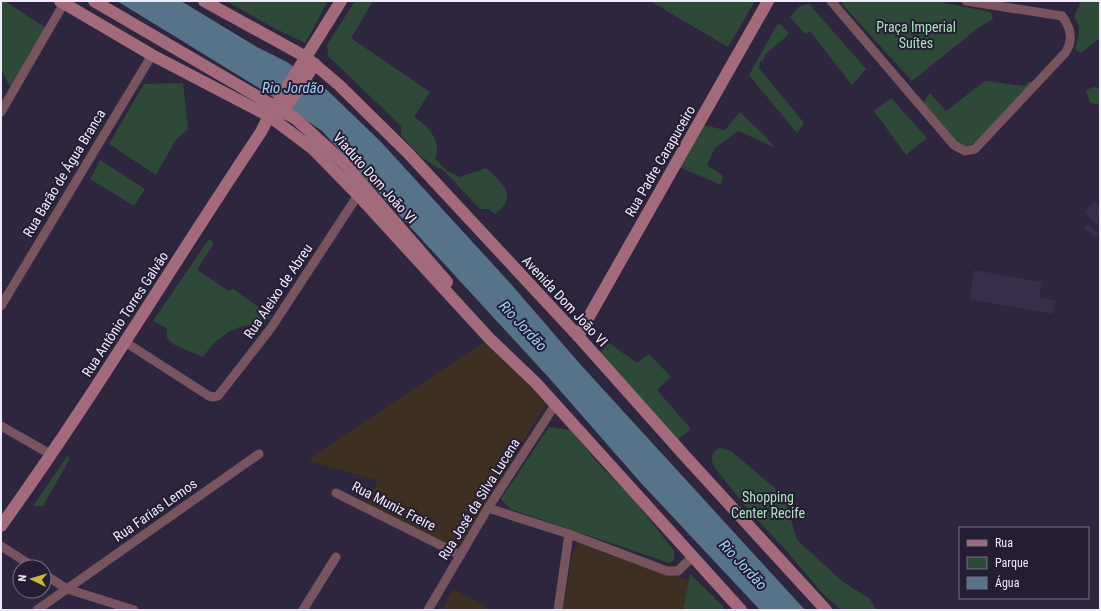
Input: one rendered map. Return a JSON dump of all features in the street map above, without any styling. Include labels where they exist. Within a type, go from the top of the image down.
[{"type":"main road","name":"Viaduto Dom João VI","points":[[94,1],[246,89],[300,123],[344,162],[447,282],[467,314]]},
{"type":"main road","points":[[204,1],[263,34]]},
{"type":"main road","points":[[221,1],[252,19],[263,34]]},
{"type":"main road","name":"Rua Antônio Torres Galvão","points":[[1,526],[125,342],[261,132],[273,119],[308,65],[341,1]]},
{"type":"main road","name":"Rua Padre Carapuceiro","points":[[578,336],[768,1]]},
{"type":"main road","points":[[62,2],[152,55],[273,119],[313,149],[358,195],[489,338],[536,383],[741,610]]},
{"type":"main road","name":"Avenida Dom João VI","points":[[263,34],[339,85],[408,153],[578,336],[826,610]]},
{"type":"street","points":[[835,3],[945,135],[954,145],[965,151],[975,149],[1065,53],[1071,40],[1070,30],[1062,16],[966,1]]},
{"type":"street","points":[[1,112],[62,2]]},
{"type":"street","name":"Rua Barão de Água Branca","points":[[1,306],[152,55]]},
{"type":"street","name":"Rua Aleixo de Abreu","points":[[125,342],[214,397],[218,396],[271,328],[358,195]]},
{"type":"street","name":"Rua José da Silva Lucena","points":[[428,610],[488,508],[555,405]]},
{"type":"street","points":[[1,426],[50,454]]},
{"type":"street","name":"Rua Farias Lemos","points":[[37,610],[259,454]]},
{"type":"street","name":"Rua Muniz Freire","points":[[336,493],[460,555]]},
{"type":"street","points":[[488,508],[569,534],[667,572],[678,571],[693,556]]},
{"type":"street","points":[[558,610],[569,534]]},
{"type":"street","points":[[1,546],[21,559]]},
{"type":"street","points":[[302,610],[336,557]]},
{"type":"street","points":[[52,579],[67,589],[134,610]]},
{"type":"shaded area","points":[[1094,201],[1100,206],[1098,225],[1085,213]]},
{"type":"shaded area","points":[[1088,224],[1100,234],[1096,238],[1084,228]]},
{"type":"shaded area","points":[[974,270],[1042,282],[1039,298],[1056,301],[1053,314],[970,299]]},
{"type":"shaded area","points":[[486,341],[547,402],[457,552],[365,505],[378,480],[312,462],[310,458]]},
{"type":"shaded area","points":[[582,542],[689,580],[683,610],[563,610],[573,551],[579,543]]},
{"type":"shaded area","points":[[453,589],[491,610],[443,610]]},
{"type":"green space","points":[[1,1],[4,1],[45,27],[11,89],[1,69]]},
{"type":"green space","points":[[226,1],[325,1],[327,3],[305,43],[272,27]]},
{"type":"green space","points":[[355,1],[373,1],[351,38],[430,92],[414,117],[424,124],[432,134],[437,146],[435,158],[447,171],[460,177],[486,168],[492,173],[506,190],[507,196],[506,202],[502,208],[495,214],[489,209],[480,209],[442,169],[420,156],[401,135],[401,126],[328,56],[327,45]]},
{"type":"green space","points":[[650,1],[755,1],[728,47]]},
{"type":"green space","name":"Praça Imperial Suítes","points":[[845,1],[935,1],[991,12],[993,19],[978,28],[912,81],[842,4]]},
{"type":"green space","points":[[1081,1],[1100,1],[1100,38],[1081,53],[1075,49],[1079,36],[1079,28],[1074,17]]},
{"type":"green space","points":[[809,4],[866,69],[852,85],[810,31],[805,34],[790,17],[800,6]]},
{"type":"green space","points":[[781,24],[789,34],[765,55],[763,61],[760,61],[759,68],[804,123],[797,133],[749,75],[777,25]]},
{"type":"green space","name":"Praça Imperial Suítes","points":[[985,81],[1024,86],[1029,81],[1032,83],[975,143],[960,147],[922,104],[930,93],[946,111]]},
{"type":"green space","points":[[183,83],[188,129],[175,141],[156,175],[109,144],[144,84]]},
{"type":"green space","points":[[1094,87],[1100,88],[1100,105],[1090,103],[1086,90]]},
{"type":"green space","points":[[891,98],[927,138],[906,155],[874,111]]},
{"type":"green space","points":[[740,112],[767,138],[774,147],[738,131],[715,148],[707,165],[723,176],[721,185],[679,167],[703,125],[725,130]]},
{"type":"green space","points":[[100,160],[145,189],[134,206],[90,179]]},
{"type":"green space","points":[[209,239],[214,243],[197,270],[229,291],[233,289],[271,316],[263,325],[245,326],[228,332],[215,343],[203,357],[173,344],[167,338],[167,328],[153,321]]},
{"type":"green space","points":[[609,343],[637,363],[649,354],[671,377],[657,390],[691,429],[677,440],[599,353]]},
{"type":"green space","points":[[549,427],[571,430],[597,462],[636,502],[674,551],[674,559],[670,563],[510,509],[501,499]]},
{"type":"green space","name":"Shopping Center Recife","points":[[720,448],[731,451],[784,496],[797,540],[842,581],[870,599],[876,610],[841,610],[823,594],[784,548],[750,512],[715,468],[712,462],[712,456]]},
{"type":"green space","points":[[68,455],[69,460],[43,506],[33,506]]},
{"type":"green space","points":[[690,574],[727,610],[683,610]]},
{"type":"water","name":"Rio Jordão","points":[[117,1],[181,1],[257,47],[287,62],[326,89],[381,142],[510,283],[580,364],[805,610],[760,610],[641,483],[550,379],[322,131],[267,93]]}]
